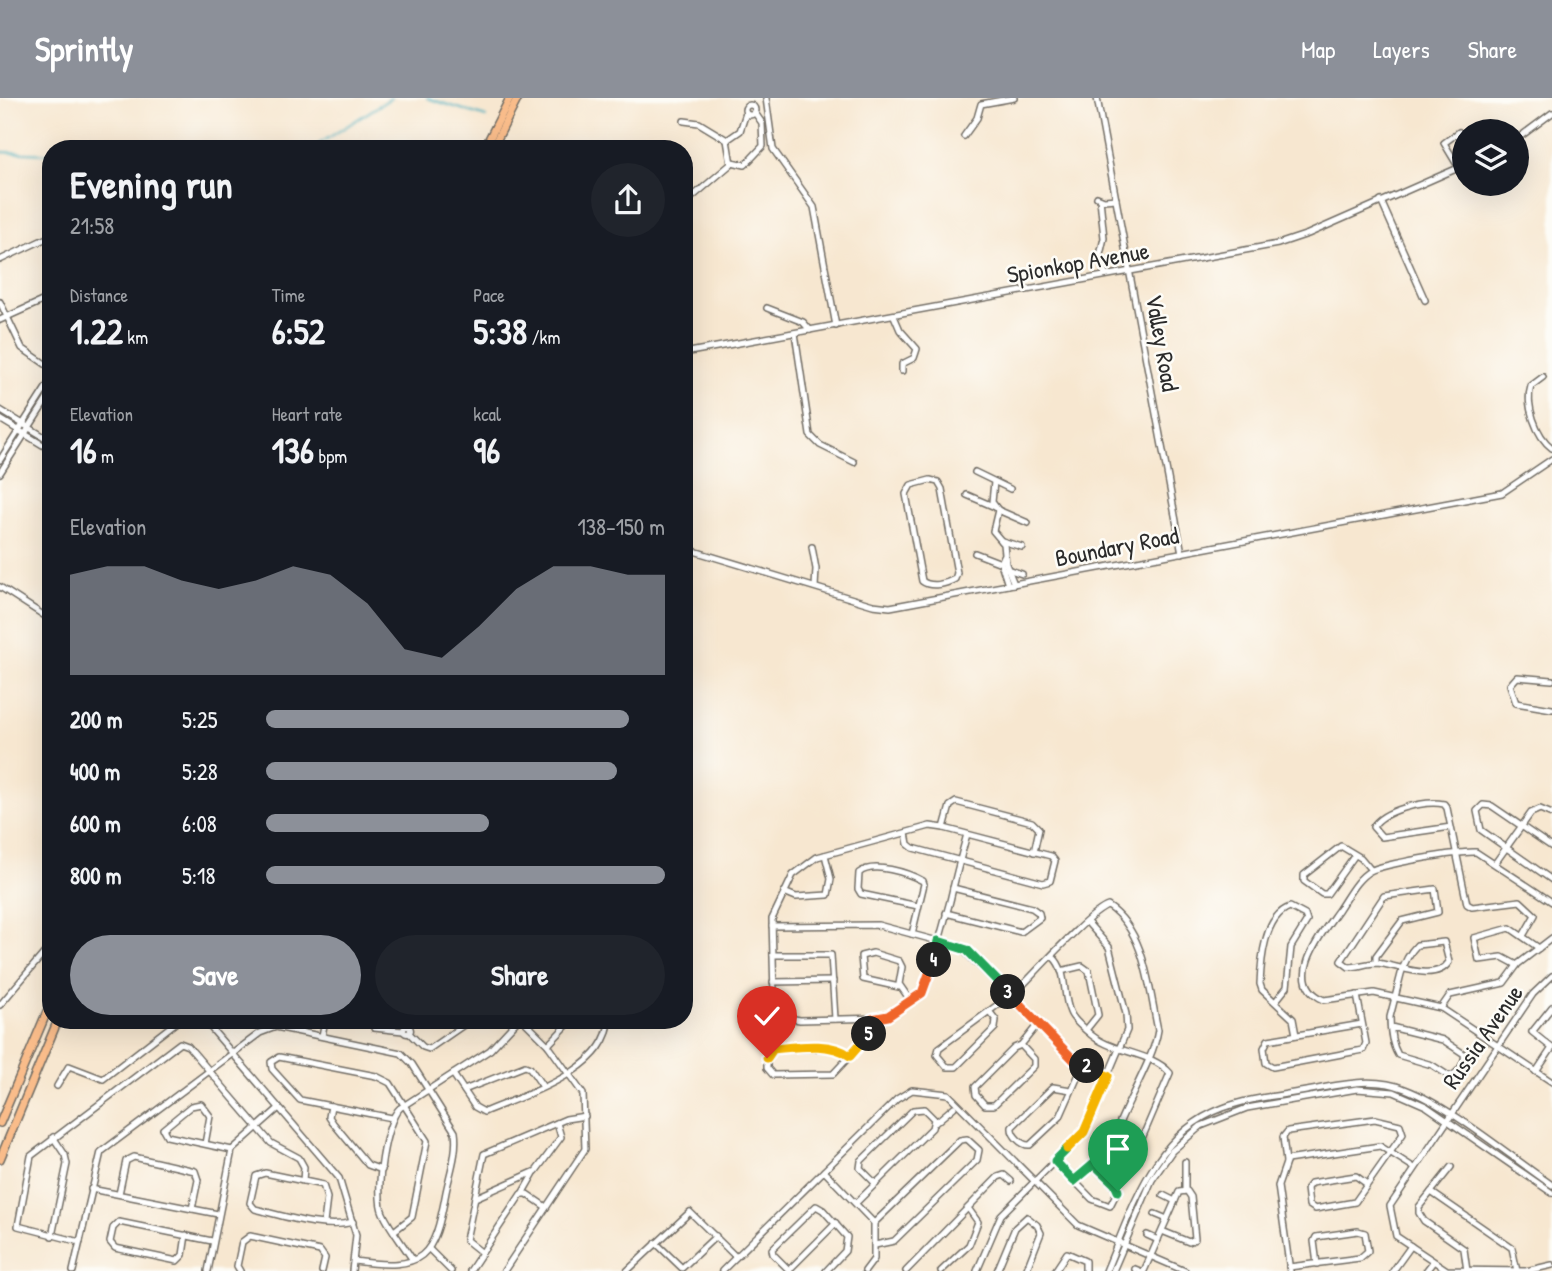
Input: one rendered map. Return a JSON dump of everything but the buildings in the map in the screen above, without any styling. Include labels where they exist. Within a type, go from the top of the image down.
[{"type":"main road","points":[[503,123],[510,98]]},
{"type":"main road","points":[[495,140],[518,98]]},
{"type":"main road","points":[[491,140],[498,132]]},
{"type":"main road","points":[[0,1123],[42,1023]]},
{"type":"main road","points":[[0,1159],[54,1029]]},
{"type":"street","points":[[766,98],[773,149],[814,207],[836,326]]},
{"type":"street","points":[[964,136],[978,117],[981,104],[1014,98]]},
{"type":"street","name":"Valley Road","points":[[1097,98],[1182,553]]},
{"type":"street","points":[[755,110],[767,105]]},
{"type":"street","points":[[727,140],[740,131],[748,106],[755,110],[762,123],[763,146],[745,165],[732,162]]},
{"type":"street","points":[[1529,130],[1552,113]]},
{"type":"street","points":[[684,121],[699,123],[727,140],[732,162]]},
{"type":"street","points":[[1452,137],[1444,143],[1452,153]]},
{"type":"street","points":[[693,196],[732,162]]},
{"type":"street","name":"Spionkop Avenue","points":[[693,351],[1283,243],[1452,170]]},
{"type":"street","points":[[1105,275],[1100,258],[1104,238],[1099,198],[1116,199]]},
{"type":"street","points":[[1381,201],[1425,300]]},
{"type":"street","points":[[0,260],[42,240]]},
{"type":"street","points":[[0,302],[22,348],[42,362]]},
{"type":"street","points":[[0,320],[42,302]]},
{"type":"street","points":[[767,308],[803,322],[810,330]]},
{"type":"street","points":[[894,316],[900,330],[917,349],[913,359],[902,363],[902,371]]},
{"type":"street","points":[[794,333],[810,435],[820,446],[854,462]]},
{"type":"street","points":[[1543,377],[1531,386],[1527,402],[1546,442],[1552,448]]},
{"type":"street","points":[[0,473],[42,396]]},
{"type":"street","points":[[0,460],[42,406]]},
{"type":"street","points":[[0,410],[42,445]]},
{"type":"street","points":[[34,418],[39,434]]},
{"type":"street","points":[[0,419],[42,436]]},
{"type":"street","name":"Boundary Road","points":[[693,551],[884,608],[1502,493],[1552,459]]},
{"type":"street","points":[[975,472],[1010,489]]},
{"type":"street","points":[[920,480],[934,481],[942,489],[957,576],[940,584],[926,584],[922,579],[906,494],[908,487],[920,480]]},
{"type":"street","points":[[994,482],[996,509],[993,531],[1002,541],[1021,547]]},
{"type":"street","points":[[967,495],[1028,523]]},
{"type":"street","points":[[1002,541],[1004,567],[1011,584]]},
{"type":"street","points":[[812,547],[815,587]]},
{"type":"street","points":[[975,553],[1022,574]]},
{"type":"street","points":[[940,584],[943,597]]},
{"type":"street","points":[[0,587],[42,614]]},
{"type":"street","points":[[1552,680],[1514,678],[1510,685],[1517,703],[1552,709]]},
{"type":"street","points":[[944,828],[950,806],[956,802],[1032,822],[1039,829],[1034,852]]},
{"type":"street","points":[[1451,827],[1385,837],[1377,835],[1373,827],[1397,811],[1437,802],[1447,807],[1469,906],[1516,900],[1534,911],[1534,920],[1523,936]]},
{"type":"street","points":[[1552,847],[1492,806],[1483,805],[1478,809],[1476,814],[1479,828],[1552,880]]},
{"type":"street","points":[[1496,862],[1504,847],[1537,809],[1552,814]]},
{"type":"street","points":[[906,833],[912,848],[960,860],[1045,883],[1051,880],[1054,858],[1034,852],[967,834],[933,825],[813,859],[794,874],[773,915],[773,982],[776,1000],[789,1018],[886,1017],[926,987],[953,888],[960,860],[967,834]]},
{"type":"street","points":[[1355,855],[1327,894],[1322,894],[1304,881],[1304,875],[1337,848],[1346,847],[1355,855],[1371,870]]},
{"type":"street","points":[[1552,902],[1496,862],[1476,852],[1371,870],[1358,883],[1315,943],[1306,971],[1309,988],[1321,998],[1329,1000],[1374,993],[1441,1008],[1552,1082]]},
{"type":"street","points":[[784,892],[796,897],[828,895],[831,879],[825,855]]},
{"type":"street","points":[[912,934],[924,884],[920,879],[880,868],[864,869],[859,873],[858,889],[861,894],[884,896],[918,906]]},
{"type":"street","points":[[946,913],[1021,932],[1040,918],[1039,913],[1032,908],[953,888]]},
{"type":"street","points":[[1376,963],[1376,956],[1402,921],[1438,912],[1435,889],[1387,895],[1379,901],[1341,960],[1349,967],[1376,963],[1402,970],[1420,972],[1445,967],[1449,962],[1446,944],[1441,941],[1417,945],[1402,970],[1391,1027],[1395,1050],[1400,1056],[1432,1065],[1451,1076],[1465,1059],[1464,1054],[1443,1040],[1391,1027]]},
{"type":"street","points":[[989,1011],[997,1022],[995,1028],[956,1067],[947,1067],[938,1056],[938,1050],[989,1011],[1012,996],[1087,922],[1108,906],[1136,942],[1158,1030],[1146,1060],[1113,1139],[1128,1157],[1137,1153],[1170,1078],[1169,1071],[1146,1060],[1095,1038],[1086,1030],[1070,1013],[1062,971],[1053,957]]},
{"type":"street","points":[[1275,1002],[1287,987],[1291,947],[1307,921],[1302,913],[1290,907],[1283,911],[1264,942],[1260,984],[1275,1002],[1293,1019],[1296,1035]]},
{"type":"street","points":[[977,1271],[1001,1215],[1084,1132],[1128,1025],[1107,944],[1087,922]]},
{"type":"street","points":[[772,926],[873,925],[967,950],[1083,1065],[1108,1076]]},
{"type":"street","points":[[1517,965],[1502,957],[1479,960],[1473,939],[1478,935],[1510,928],[1539,948]]},
{"type":"street","points":[[1441,1008],[1450,995],[1504,983],[1517,965],[1552,938]]},
{"type":"street","points":[[900,987],[902,967],[898,960],[873,953],[861,956],[863,979],[900,987],[910,1000]]},
{"type":"street","points":[[773,955],[830,954],[834,960],[835,1019]]},
{"type":"street","points":[[0,1005],[42,956]]},
{"type":"street","points":[[1062,971],[1082,966],[1089,971],[1098,1015],[1086,1030]]},
{"type":"street","name":"Russia Avenue","points":[[1433,1262],[1394,1233],[1390,1206],[1413,1167],[1536,990],[1552,976]]},
{"type":"street","points":[[773,982],[833,981]]},
{"type":"street","points":[[1357,995],[1366,1046],[1362,1051],[1268,1065],[1264,1048],[1266,1042],[1362,1024]]},
{"type":"street","points":[[1536,1072],[1552,1048],[1532,1032],[1552,1007]]},
{"type":"street","points":[[850,1056],[834,1048],[773,1049],[767,1054],[767,1070],[773,1076],[834,1074],[850,1056],[871,1032],[872,1019]]},
{"type":"street","points":[[1021,1045],[1034,1059],[1034,1066],[994,1105],[985,1105],[976,1095],[975,1087],[1014,1048],[1021,1045],[1039,1023]]},
{"type":"street","points":[[57,1086],[69,1066],[96,1079],[103,1079],[167,1029]]},
{"type":"street","points":[[212,1029],[339,1178],[357,1241],[352,1271]]},
{"type":"street","points":[[73,1271],[97,1160],[104,1149],[232,1053],[268,1029]]},
{"type":"street","points":[[276,1029],[401,1053],[410,1061],[453,1126],[456,1139],[438,1234],[430,1250],[390,1267],[354,1261]]},
{"type":"street","points":[[322,1036],[323,1029]]},
{"type":"street","points":[[390,1029],[407,1030],[428,1049],[458,1029]]},
{"type":"street","points":[[412,1259],[383,1213],[378,1198],[392,1118],[428,1089],[490,1050],[512,1029]]},
{"type":"street","points":[[504,1271],[584,1154],[584,1096],[548,1045],[531,1029]]},
{"type":"street","points":[[548,1045],[563,1029]]},
{"type":"street","points":[[453,1074],[476,1109],[483,1112],[570,1074],[606,1041],[608,1029]]},
{"type":"street","points":[[80,1241],[21,1230],[17,1222],[30,1156],[178,1044],[188,1046],[274,1146],[299,1158],[304,1167],[303,1181]]},
{"type":"street","points":[[392,1118],[296,1098],[271,1068],[272,1060],[279,1057],[382,1077],[390,1083],[427,1141],[412,1217],[394,1231]]},
{"type":"street","points":[[1071,1090],[1053,1087],[1012,1127],[1013,1133],[1025,1145],[1032,1144],[1059,1118],[1083,1065]]},
{"type":"street","points":[[464,1090],[524,1066],[530,1068],[543,1087]]},
{"type":"street","points":[[1106,1271],[1152,1180],[1167,1157],[1196,1129],[1228,1112],[1371,1088],[1410,1097],[1448,1117],[1552,1185]]},
{"type":"street","points":[[722,1271],[902,1095],[912,1090],[937,1090],[952,1097],[1078,1225],[1185,1271]]},
{"type":"street","points":[[205,1144],[209,1116],[198,1103],[163,1129],[167,1136],[232,1150]]},
{"type":"street","points":[[331,1106],[329,1117],[333,1123],[368,1165],[382,1170]]},
{"type":"street","points":[[856,1203],[954,1107]]},
{"type":"street","points":[[208,1271],[232,1150],[279,1108]]},
{"type":"street","points":[[876,1184],[860,1168],[862,1160],[915,1109],[925,1110],[935,1123]]},
{"type":"street","points":[[481,1252],[466,1240],[485,1153],[557,1123],[585,1116]]},
{"type":"street","points":[[1448,1117],[1552,1193]]},
{"type":"street","points":[[1317,1264],[1314,1241],[1316,1237],[1358,1231],[1365,1233],[1368,1251],[1365,1256],[1289,1269],[1278,1186],[1286,1162],[1283,1137],[1286,1132],[1370,1119],[1402,1128],[1404,1132],[1391,1152],[1367,1184],[1351,1204],[1315,1209],[1308,1203],[1307,1187],[1311,1183],[1356,1176],[1367,1184]]},
{"type":"street","points":[[470,1271],[534,1172],[561,1137],[557,1123]]},
{"type":"street","points":[[52,1236],[66,1164],[64,1153],[53,1138]]},
{"type":"street","points":[[874,1223],[960,1140],[967,1139],[979,1150],[977,1160],[894,1241],[875,1245]]},
{"type":"street","points":[[1286,1162],[1292,1158],[1382,1146],[1413,1167]]},
{"type":"street","points":[[119,1194],[127,1160],[138,1158],[195,1171],[198,1180],[192,1209]]},
{"type":"street","points":[[1055,1161],[1074,1181],[1094,1201],[1105,1206],[1112,1203],[1118,1190],[1094,1164],[1074,1181]]},
{"type":"street","points":[[1162,1231],[1189,1242],[1195,1239],[1191,1197],[1185,1190],[1185,1162]]},
{"type":"street","points":[[1451,1167],[1418,1210],[1420,1216],[1464,1249],[1467,1270]]},
{"type":"street","points":[[824,1171],[874,1223],[874,1260],[866,1271]]},
{"type":"street","points":[[475,1198],[534,1172]]},
{"type":"street","points":[[324,1223],[327,1198],[322,1184],[259,1173],[255,1177],[250,1204],[258,1210],[339,1226],[353,1222]]},
{"type":"street","points":[[906,1271],[1000,1176],[1012,1181]]},
{"type":"street","points":[[91,1189],[218,1214]]},
{"type":"street","points":[[1140,1270],[1151,1256],[1180,1191],[1185,1190]]},
{"type":"street","points":[[1431,1192],[1512,1248],[1517,1271]]},
{"type":"street","points":[[522,1194],[546,1207]]},
{"type":"street","points":[[1163,1195],[1175,1201]]},
{"type":"street","points":[[825,1271],[847,1247],[846,1235],[836,1223],[819,1207],[810,1210],[772,1249],[789,1270],[836,1223]]},
{"type":"street","points":[[941,1271],[971,1241],[978,1222],[968,1208]]},
{"type":"street","points":[[627,1271],[690,1212],[736,1257]]},
{"type":"street","points":[[1155,1214],[1167,1219]]},
{"type":"street","points":[[997,1271],[1015,1228],[1027,1217],[1039,1227],[1041,1233],[1026,1271]]},
{"type":"street","points":[[186,1235],[183,1255],[177,1261],[115,1248],[110,1241],[113,1228],[119,1222],[186,1235],[212,1241]]},
{"type":"street","points":[[1147,1235],[1158,1240]]},
{"type":"street","points":[[240,1271],[237,1266],[242,1242],[250,1236],[320,1251],[325,1258],[322,1271]]},
{"type":"street","points":[[656,1243],[678,1266],[684,1268],[716,1237]]},
{"type":"street","points":[[1113,1271],[1121,1243]]},
{"type":"street","points":[[1393,1271],[1411,1246]]},
{"type":"street","points":[[430,1250],[451,1271]]},
{"type":"street","points":[[1055,1271],[1067,1253],[1085,1261],[1085,1271]]},
{"type":"street","points":[[1426,1271],[1433,1262],[1447,1270],[1517,1271],[1552,1265]]},
{"type":"waterway","points":[[325,140],[391,98]]},
{"type":"waterway","points":[[427,98],[486,117]]},
{"type":"waterway","points":[[0,152],[42,154]]},
{"type":"route","points":[[767,1058],[773,1049],[834,1048],[850,1056],[871,1032],[872,1019],[888,1016],[924,990],[938,941],[960,947],[969,952],[1074,1060],[1108,1076],[1084,1132],[1055,1161],[1074,1181],[1089,1166],[1096,1165],[1116,1185],[1118,1191]]}]
